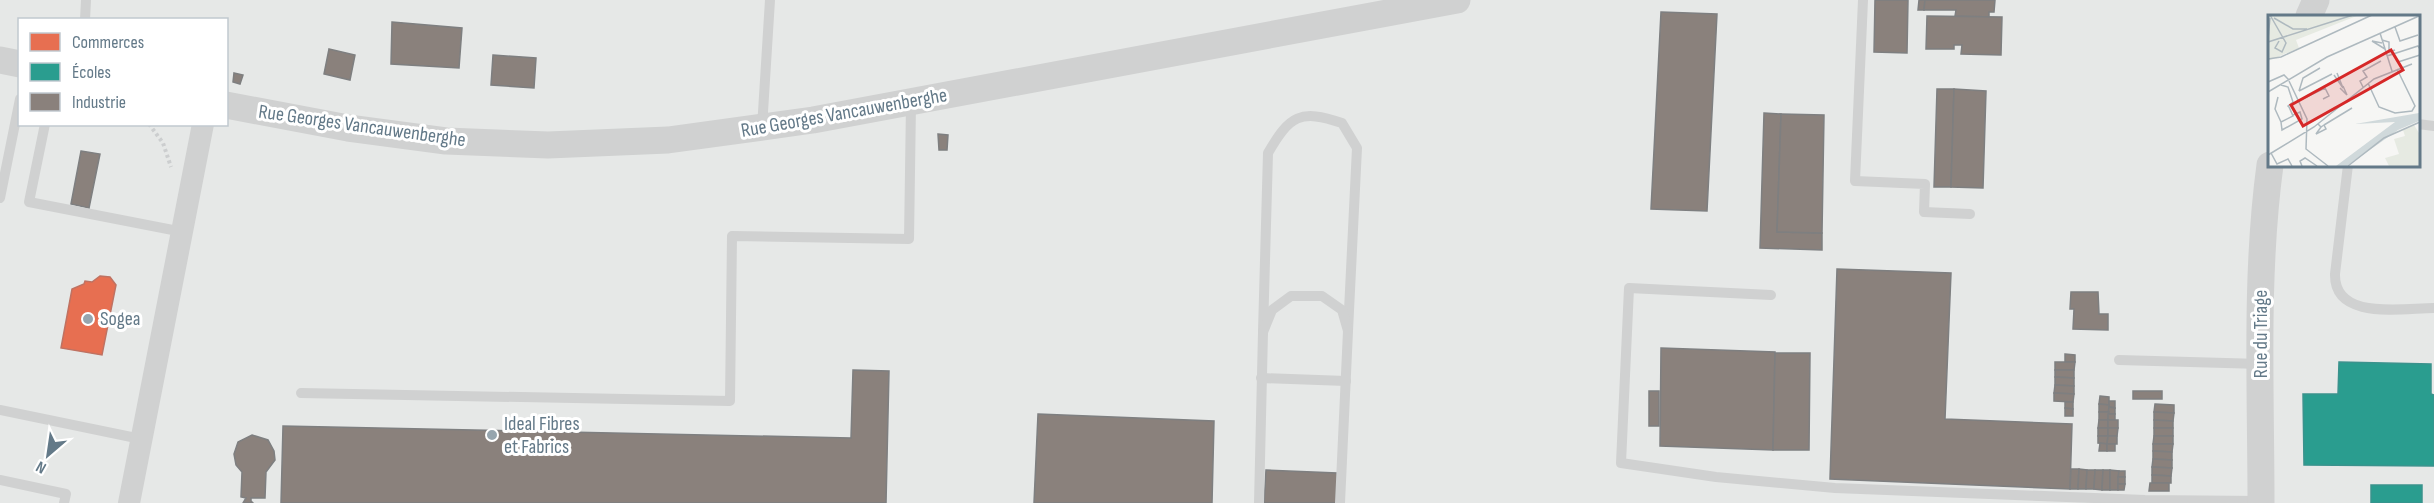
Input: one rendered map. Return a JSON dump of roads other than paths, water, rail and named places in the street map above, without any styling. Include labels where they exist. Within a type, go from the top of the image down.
[{"type":"street","name":"Rue Georges Vancauwenberghe","points":[[228,105],[391,134],[500,144],[595,144],[668,140],[762,128],[1457,0]]},
{"type":"street","points":[[2309,15],[2316,0]]},
{"type":"street","points":[[0,60],[18,64]]},
{"type":"street","points":[[129,503],[203,126]]},
{"type":"street","name":"Rue du Triage","points":[[2261,502],[2262,259],[2270,166]]},
{"type":"lane","points":[[86,18],[87,0]]},
{"type":"lane","points":[[762,128],[770,0]]},
{"type":"lane","points":[[1863,0],[1855,181],[1925,184],[1924,212],[1970,214]]},
{"type":"lane","points":[[302,393],[730,401],[732,236],[909,239],[911,100]]},
{"type":"lane","points":[[0,198],[18,109]]},
{"type":"lane","points":[[1259,503],[1268,153],[1280,132],[1296,118],[1317,115],[1342,123],[1357,148],[1340,503]]},
{"type":"lane","points":[[2419,124],[2434,126]]},
{"type":"lane","points":[[45,126],[29,202],[183,232]]},
{"type":"lane","points":[[2348,166],[2334,274],[2337,292],[2361,308],[2434,308]]},
{"type":"lane","points":[[1771,296],[1629,288],[1621,463],[1716,477],[1835,488],[2145,500],[2261,502]]},
{"type":"lane","points":[[1263,332],[1272,310],[1291,296],[1322,296],[1342,310],[1348,331]]},
{"type":"lane","points":[[2119,360],[2261,364]]},
{"type":"lane","points":[[1262,378],[1346,381]]},
{"type":"lane","points":[[0,410],[141,439]]},
{"type":"lane","points":[[0,480],[66,494],[64,503]]},
{"type":"place","name":"Sogea","points":[[88,319]]},
{"type":"place","name":"Ideal Fibres et Fabrics","points":[[492,435]]}]
